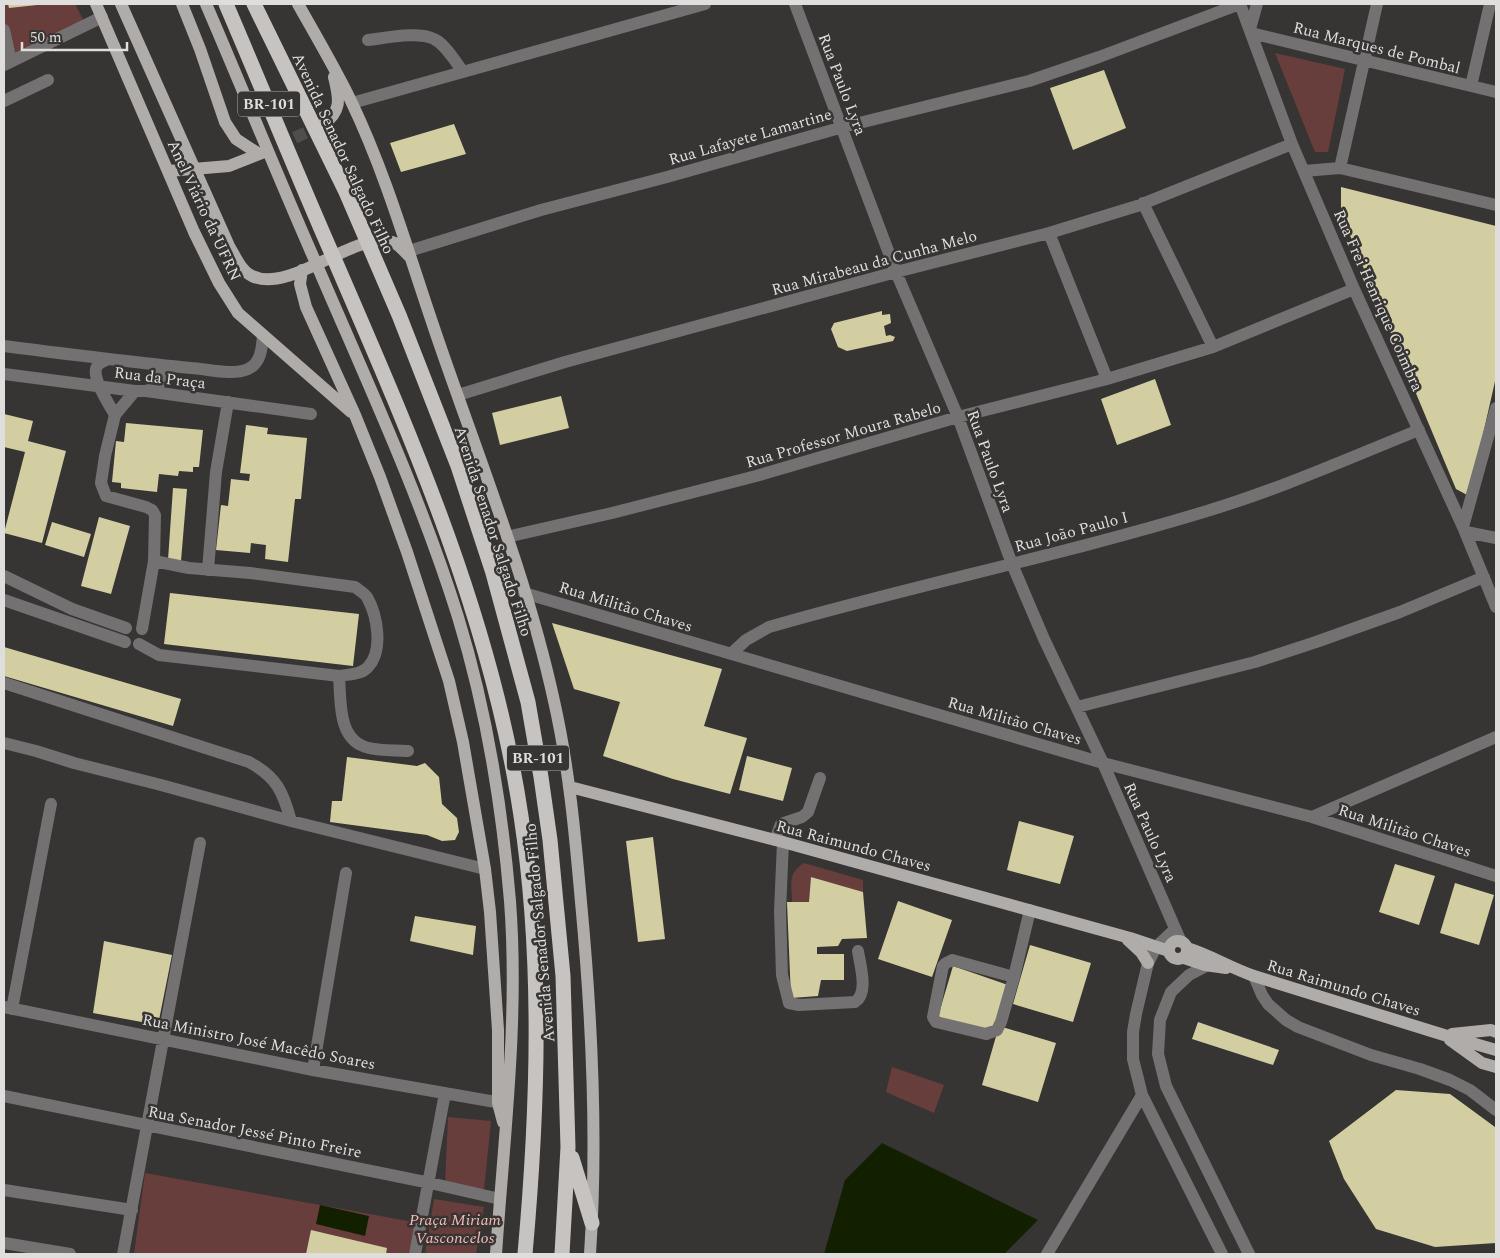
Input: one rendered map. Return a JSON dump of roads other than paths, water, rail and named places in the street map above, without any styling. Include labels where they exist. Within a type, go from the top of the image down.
[{"type":"highway","name":"Avenida Senador Salgado Filho","points":[[226,4],[428,479],[460,569],[505,730],[521,816],[535,963],[535,1068],[530,1195],[525,1254]]},
{"type":"highway","name":"Avenida Senador Salgado Filho","points":[[254,4],[346,192],[386,285],[458,466],[493,573],[528,702],[541,777],[557,902],[563,976],[568,1147],[562,1254]]},
{"type":"highway","points":[[568,1147],[592,1223]]},
{"type":"main road","name":"Anel Viário da UFRN","points":[[96,4],[194,232],[219,283],[238,314],[354,415]]},
{"type":"main road","name":"Anel Viário da UFRN","points":[[121,4],[229,246],[244,269],[252,276],[270,280],[286,276],[370,241],[380,240],[397,244],[411,256]]},
{"type":"main road","points":[[169,171],[229,166],[260,154],[236,139],[225,122],[200,49],[182,4]]},
{"type":"main road","name":"Avenida Senador Salgado Filho","points":[[206,4],[418,503],[459,619],[488,737],[510,898],[514,964],[496,1254]]},
{"type":"main road","name":"Avenida Senador Salgado Filho","points":[[298,4],[332,63],[352,103],[382,173],[495,498],[554,701],[570,787],[586,954],[593,1072],[590,1254]]},
{"type":"main road","points":[[322,125],[334,115],[338,105],[332,63]]},
{"type":"main road","points":[[305,268],[300,284],[306,307],[380,477],[407,552],[449,681],[463,742],[485,869],[495,972],[504,1104]]},
{"type":"main road","name":"Rua Raimundo Chaves","points":[[570,787],[779,841],[1127,937],[1174,944],[1208,955],[1254,976],[1496,1050]]},
{"type":"main road","points":[[1127,937],[1148,963]]},
{"type":"main road","name":"Rua Raimundo Chaves","points":[[1174,944],[1208,965],[1236,969]]},
{"type":"main road","name":"Rua Raimundo Chaves","points":[[1444,1035],[1491,1030],[1496,1032]]},
{"type":"main road","name":"Rua Raimundo Chaves","points":[[1444,1035],[1482,1063],[1496,1068]]},
{"type":"street","points":[[352,103],[705,4]]},
{"type":"street","name":"Rua Paulo Lyra","points":[[796,4],[896,272],[958,417],[1012,564],[1044,639],[1103,763],[1174,944],[1185,978]]},
{"type":"street","name":"Rua Lafayete Lamartine","points":[[411,256],[541,210],[842,127],[1029,81],[1100,57],[1240,4]]},
{"type":"street","name":"Rua Frei Henrique Coimbra","points":[[1240,4],[1292,144],[1354,289],[1464,530],[1496,607]]},
{"type":"street","points":[[1250,31],[1257,4]]},
{"type":"street","points":[[1340,168],[1377,4]]},
{"type":"street","points":[[1471,86],[1490,4]]},
{"type":"street","points":[[4,30],[7,63],[102,18]]},
{"type":"street","name":"Rua Marques de Pombal","points":[[1250,31],[1496,92]]},
{"type":"street","points":[[368,40],[411,35],[434,39],[449,53],[462,72]]},
{"type":"street","points":[[4,100],[48,80]]},
{"type":"street","name":"Rua Mirabeau da Cunha Melo","points":[[458,395],[565,362],[896,272],[1049,234],[1143,203],[1292,144]]},
{"type":"street","points":[[1304,171],[1340,168],[1496,205]]},
{"type":"street","points":[[1143,203],[1212,347]]},
{"type":"street","points":[[1049,234],[1107,379]]},
{"type":"street","name":"Rua Professor Moura Rabelo","points":[[507,537],[612,513],[756,476],[958,417],[1107,379],[1212,347],[1354,289]]},
{"type":"street","name":"Rua da Praça","points":[[4,346],[150,364],[236,372],[250,368],[256,363],[261,352],[263,336]]},
{"type":"street","points":[[109,359],[97,366],[96,374],[99,386],[115,415]]},
{"type":"street","points":[[4,600],[132,646],[139,644],[143,640],[144,634],[142,629],[154,561],[156,523],[154,512],[146,506],[106,496],[102,487],[105,456],[115,415],[141,391],[155,388],[160,383],[161,374],[150,364]]},
{"type":"street","name":"Rua da Praça","points":[[4,374],[311,414]]},
{"type":"street","points":[[208,570],[216,472],[228,402]]},
{"type":"street","points":[[1496,408],[1464,530],[1496,538]]},
{"type":"street","name":"Rua João Paulo I","points":[[730,654],[746,640],[769,626],[1012,564],[1217,508],[1278,487],[1419,430]]},
{"type":"street","points":[[139,644],[158,655],[339,676],[359,673],[368,668],[376,654],[378,637],[373,612],[366,595],[355,587],[250,573],[189,568],[154,561]]},
{"type":"street","points":[[4,576],[72,609],[126,628],[137,626],[142,629]]},
{"type":"street","points":[[1077,707],[1255,662],[1400,612],[1484,577]]},
{"type":"street","name":"Rua Militão Chaves","points":[[524,593],[1103,763],[1312,817],[1496,876]]},
{"type":"street","points":[[64,621],[72,609]]},
{"type":"street","points":[[125,642],[123,633],[126,628]]},
{"type":"street","points":[[339,676],[346,732],[352,739],[368,748],[408,751]]},
{"type":"street","points":[[4,683],[249,762],[262,769],[279,786],[291,821]]},
{"type":"street","points":[[1312,817],[1496,737]]},
{"type":"street","points":[[4,743],[74,763],[161,784],[291,821],[485,869]]},
{"type":"street","points":[[820,778],[808,812],[802,817],[780,824],[782,976],[789,1003],[799,1005],[855,1002],[859,1000],[862,991],[858,951]]},
{"type":"street","points":[[8,1008],[51,804]]},
{"type":"street","points":[[124,1254],[200,843]]},
{"type":"street","points":[[314,1070],[346,873]]},
{"type":"street","points":[[1014,977],[952,960],[943,966],[933,1017],[936,1022],[986,1034],[997,1030],[1014,977],[1030,910]]},
{"type":"street","points":[[1174,944],[1148,963],[1133,1032],[1133,1059],[1142,1094],[1222,1254]]},
{"type":"street","points":[[1208,965],[1185,978],[1171,992],[1160,1020],[1158,1054],[1166,1086],[1248,1254]]},
{"type":"street","points":[[1254,976],[1262,996],[1268,1004],[1286,1020],[1298,1027],[1372,1055],[1450,1080],[1470,1090],[1496,1110]]},
{"type":"street","name":"Rua Ministro José Macêdo Soares","points":[[8,1008],[314,1070],[504,1104]]},
{"type":"street","points":[[415,1254],[430,1183],[445,1094]]},
{"type":"street","points":[[1047,1254],[1142,1094]]},
{"type":"street","name":"Rua Senador Jessé Pinto Freire","points":[[4,1096],[500,1199]]},
{"type":"street","points":[[4,1190],[132,1210]]},
{"type":"street","points":[[4,1243],[28,1251],[70,1254]]},
{"type":"tunnel","points":[[262,153],[322,125]]},
{"type":"park label","name":"Praça Miriam Vasconcelos","points":[[455,1228]]}]
